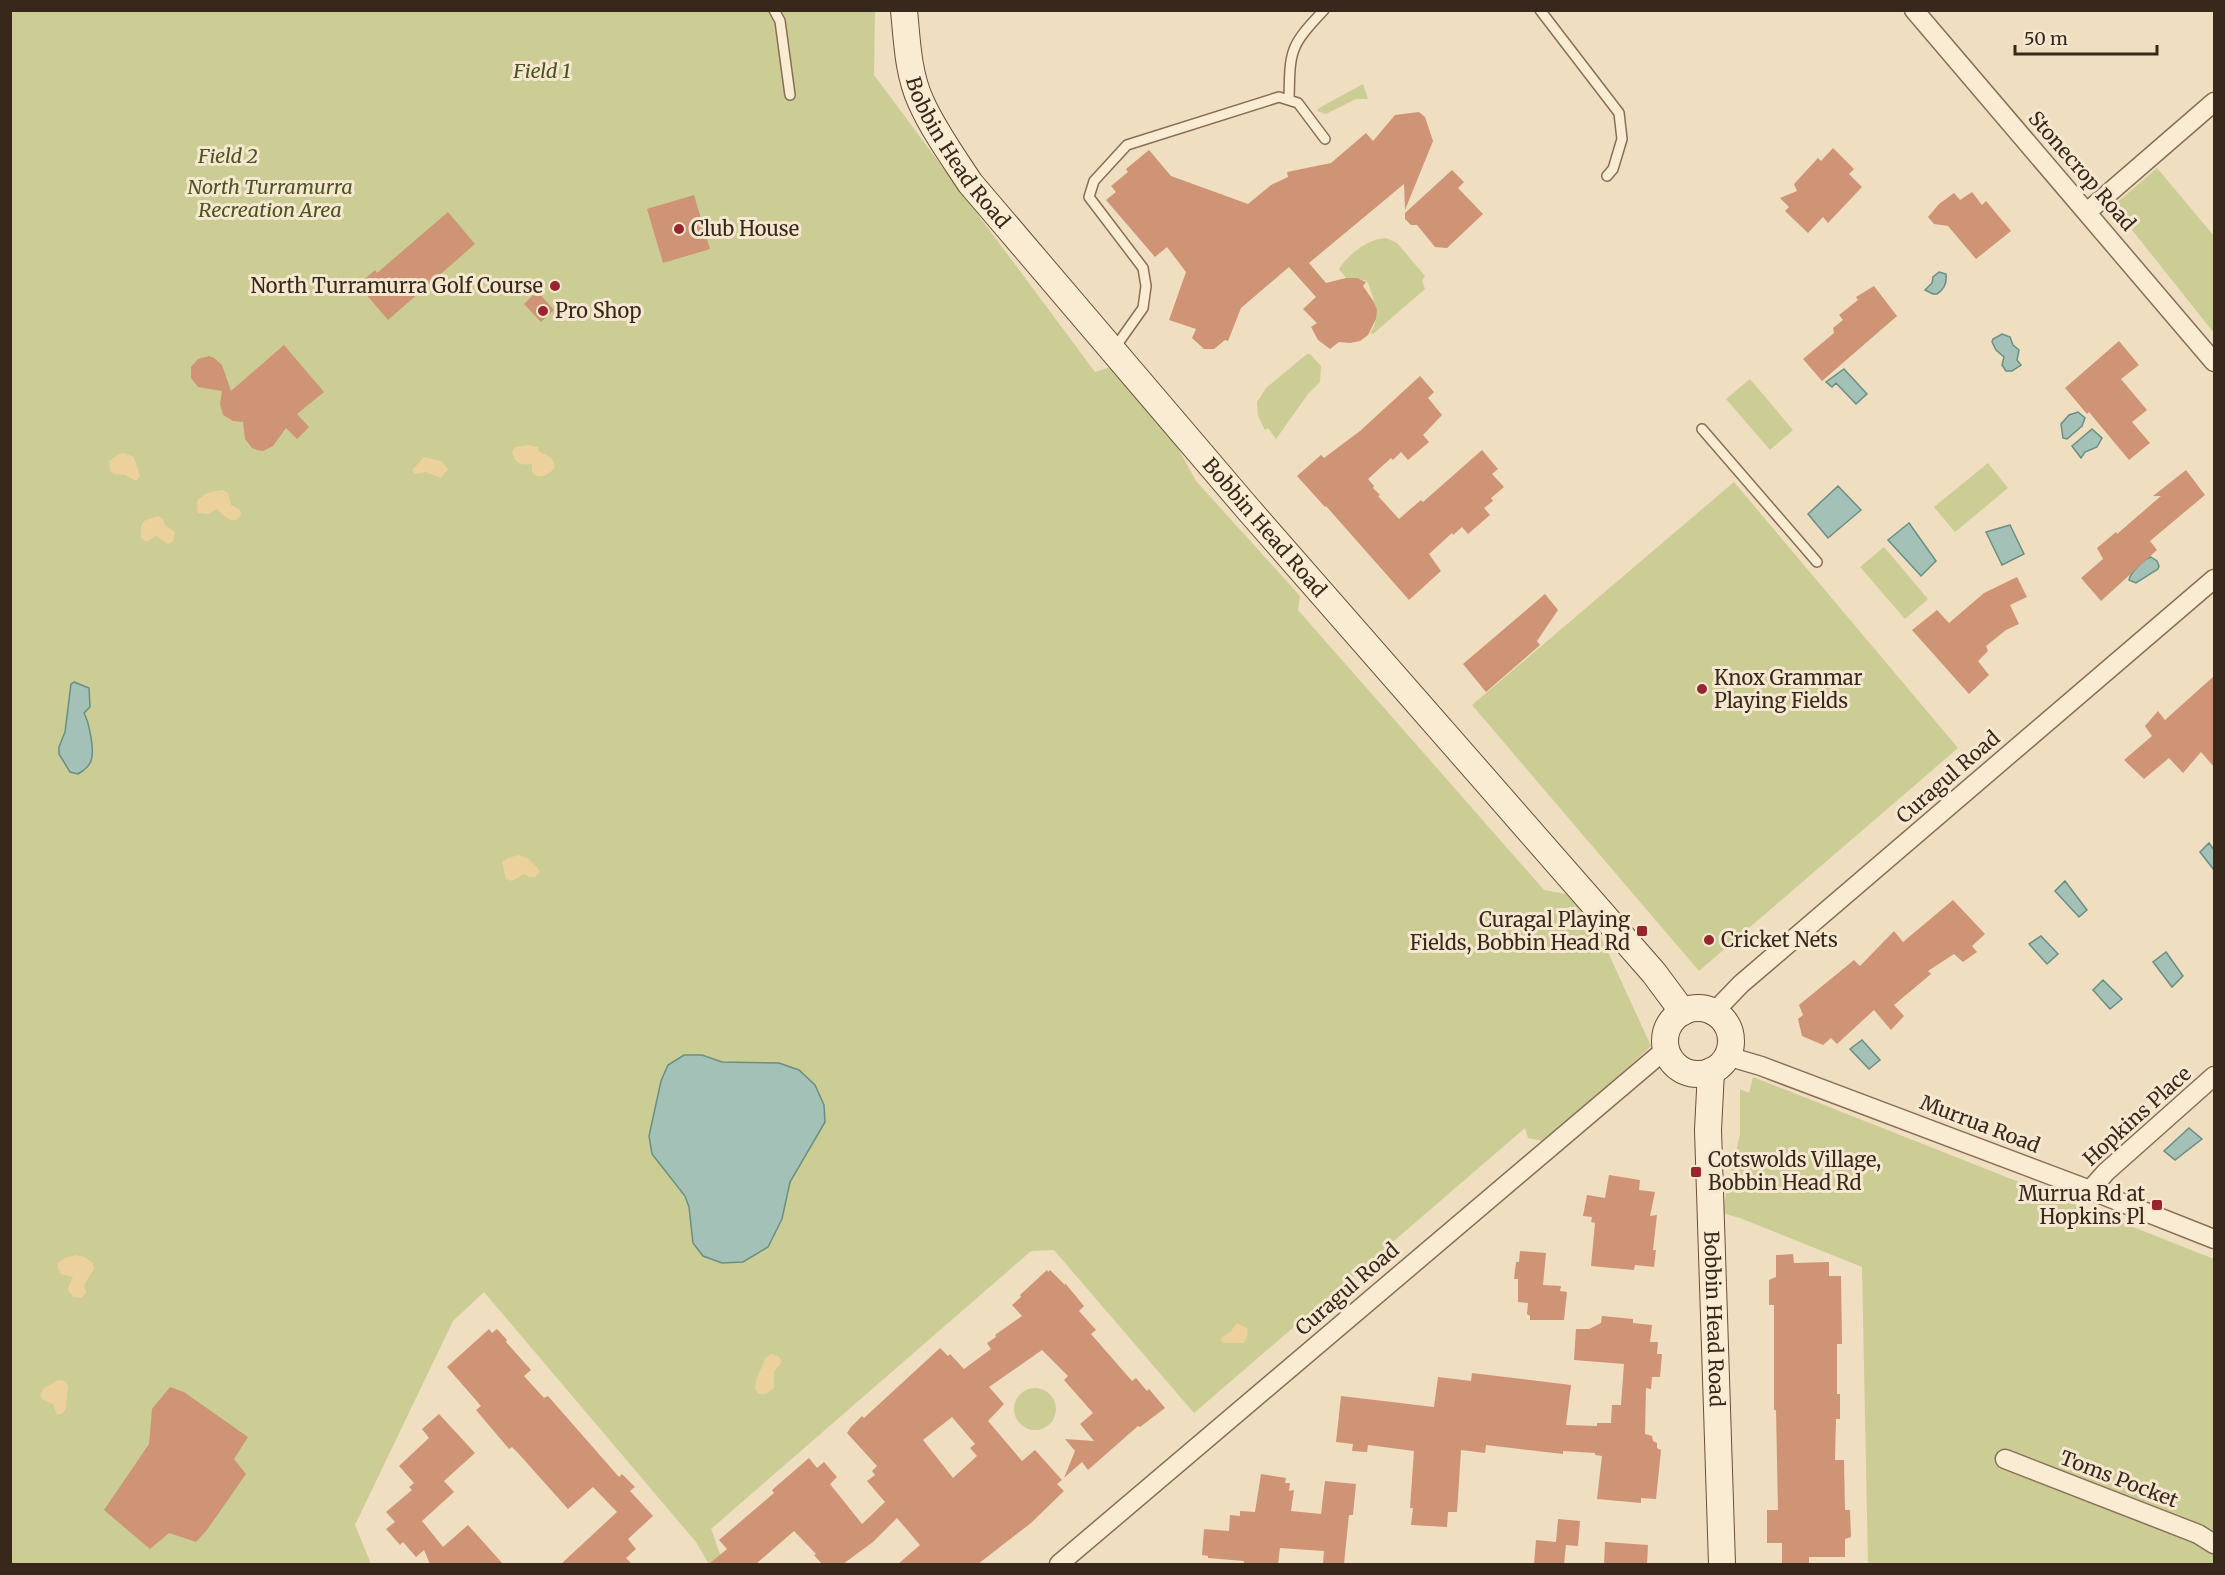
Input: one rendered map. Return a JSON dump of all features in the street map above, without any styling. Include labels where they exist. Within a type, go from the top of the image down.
[{"type":"main road","name":"Bobbin Head Road","points":[[904,10],[912,74],[921,102],[970,183],[1392,675],[1654,973],[1683,1012]]},
{"type":"main road","points":[[1693,1008],[1714,1012],[1721,1017],[1730,1031],[1731,1047],[1719,1064],[1700,1074],[1679,1067],[1671,1059],[1666,1048],[1668,1027],[1674,1018],[1683,1012],[1693,1008]]},
{"type":"main road","name":"Bobbin Head Road","points":[[1719,1064],[1708,1130],[1722,1564]]},
{"type":"street","name":"Stonecrop Road","points":[[1914,10],[2214,359]]},
{"type":"street","points":[[2087,212],[2214,102]]},
{"type":"street","name":"Curagul Road","points":[[1714,1012],[1741,984],[2214,579]]},
{"type":"street","name":"Curagul Road","points":[[1059,1564],[1666,1048]]},
{"type":"street","name":"Murrua Road","points":[[1719,1064],[1761,1066],[2214,1239]]},
{"type":"street","name":"Hopkins Place","points":[[2090,1190],[2106,1172],[2214,1076]]},
{"type":"street","name":"Toms Pocket","points":[[2005,1459],[2198,1534],[2214,1544]]},
{"type":"lane","points":[[774,10],[780,21],[790,95]]},
{"type":"lane","points":[[1289,100],[1290,58],[1299,37],[1324,10]]},
{"type":"lane","points":[[1540,10],[1619,113],[1622,139],[1612,169],[1607,176]]},
{"type":"lane","points":[[1113,351],[1143,308],[1146,286],[1143,268],[1089,197],[1094,182],[1127,145],[1279,97],[1298,103],[1325,139]]},
{"type":"lane","points":[[1702,429],[1817,562]]},
{"type":"green space","name":"North Turramurra Golf Course","points":[[10,11],[875,11],[874,75],[1095,372],[1130,361],[1196,481],[1300,596],[1298,610],[1544,890],[1566,894],[1595,924],[1651,1046],[1548,1142],[1528,1138],[1525,1128],[1194,1413],[1054,1250],[1031,1251],[711,1529],[726,1564],[709,1564],[696,1542],[484,1292],[453,1321],[355,1525],[371,1564],[11,1564]]},
{"type":"green space","points":[[1363,84],[1368,99],[1356,99],[1326,114],[1317,111],[1319,108]]},
{"type":"green space","points":[[2157,168],[2214,236],[2214,333],[2113,206]]},
{"type":"green space","points":[[1386,238],[1397,243],[1425,276],[1422,281],[1425,289],[1373,334],[1370,333],[1376,321],[1376,308],[1368,283],[1365,280],[1346,278],[1339,269],[1359,248],[1372,241]]},
{"type":"green space","points":[[1307,354],[1310,354],[1321,366],[1320,382],[1308,394],[1276,439],[1268,428],[1265,430],[1258,416],[1257,402],[1266,388]]},
{"type":"green space","points":[[1750,379],[1793,430],[1770,450],[1726,399]]},
{"type":"green space","points":[[1988,463],[2008,488],[1955,532],[1934,507]]},
{"type":"green space","name":"Knox Grammar Playing Fields","points":[[1734,482],[1958,748],[1699,971],[1472,705]]},
{"type":"green space","points":[[1884,547],[1928,599],[1905,619],[1860,567]]},
{"type":"green space","points":[[1753,1077],[2214,1259],[2214,1564],[1868,1564],[1862,1267],[1740,1218],[1722,1213],[1740,1134],[1740,1089],[1749,1093]]},
{"type":"green space","points":[[1035,1388],[1043,1389],[1050,1394],[1055,1401],[1055,1417],[1050,1424],[1043,1429],[1035,1430],[1027,1429],[1020,1424],[1015,1417],[1014,1409],[1015,1401],[1020,1394],[1027,1389]]},
{"type":"sand","points":[[530,445],[538,447],[539,451],[553,461],[555,467],[547,474],[535,475],[532,472],[532,464],[525,465],[515,459],[512,452],[515,447]]},
{"type":"sand","points":[[124,453],[134,457],[140,476],[136,481],[110,471],[109,461],[118,454]]},
{"type":"sand","points":[[424,457],[441,461],[448,469],[441,478],[426,472],[415,474],[412,470]]},
{"type":"sand","points":[[223,490],[228,493],[231,505],[239,509],[241,513],[239,518],[229,519],[217,509],[208,514],[198,513],[197,501],[200,498],[208,493]]},
{"type":"sand","points":[[158,516],[175,532],[173,541],[168,544],[156,536],[146,542],[141,538],[141,526],[144,521]]},
{"type":"sand","points":[[519,855],[529,859],[540,871],[535,877],[524,874],[512,881],[506,879],[502,862]]},
{"type":"sand","points":[[75,1255],[84,1257],[93,1263],[94,1269],[84,1285],[86,1293],[81,1298],[74,1297],[69,1292],[68,1288],[73,1277],[61,1274],[58,1269],[58,1263]]},
{"type":"sand","points":[[1237,1323],[1248,1329],[1243,1343],[1223,1343],[1220,1339]]},
{"type":"sand","points":[[772,1354],[778,1356],[782,1362],[774,1371],[774,1388],[766,1394],[759,1394],[755,1389],[756,1380],[766,1357]]},
{"type":"sand","points":[[58,1380],[64,1381],[68,1386],[66,1408],[63,1413],[57,1415],[53,1404],[42,1399],[40,1395],[44,1388]]},
{"type":"water","points":[[1939,272],[1946,274],[1944,288],[1937,294],[1925,290],[1932,283],[1933,277]]},
{"type":"water","points":[[2002,334],[2010,337],[2013,345],[2019,350],[2017,360],[2021,365],[2012,371],[2006,371],[2002,365],[2004,357],[1996,350],[1992,342]]},
{"type":"water","points":[[1844,369],[1867,394],[1856,404],[1836,383],[1832,387],[1826,382]]},
{"type":"water","points":[[2078,412],[2085,418],[2082,426],[2067,439],[2063,438],[2061,424],[2069,415]]},
{"type":"water","points":[[2092,429],[2102,438],[2097,447],[2085,452],[2081,458],[2072,446]]},
{"type":"water","points":[[1838,486],[1861,510],[1828,538],[1808,514]]},
{"type":"water","points":[[1909,523],[1936,561],[1921,576],[1888,540]]},
{"type":"water","points":[[2010,525],[2024,554],[2002,565],[1986,532]]},
{"type":"water","points":[[2151,557],[2157,561],[2158,569],[2136,583],[2129,580],[2138,567]]},
{"type":"water","points":[[74,682],[89,688],[90,707],[84,713],[92,744],[90,763],[78,774],[70,772],[59,754],[59,747],[65,732],[71,684]]},
{"type":"water","points":[[2209,843],[2214,850],[2214,870],[2200,852]]},
{"type":"water","points":[[2065,881],[2087,910],[2079,917],[2055,891]]},
{"type":"water","points":[[2041,936],[2058,954],[2047,964],[2029,944]]},
{"type":"water","points":[[2166,952],[2183,976],[2172,987],[2153,962]]},
{"type":"water","points":[[2103,980],[2122,999],[2110,1009],[2093,990]]},
{"type":"water","points":[[1862,1040],[1880,1060],[1869,1069],[1850,1049]]},
{"type":"water","points":[[684,1055],[702,1055],[722,1062],[779,1063],[799,1070],[815,1085],[824,1105],[825,1122],[790,1182],[782,1219],[768,1247],[743,1262],[722,1263],[703,1256],[693,1243],[689,1207],[685,1196],[652,1154],[649,1136],[661,1081],[668,1065]]},
{"type":"water","points":[[2189,1128],[2202,1139],[2175,1160],[2164,1151]]},
{"type":"building","points":[[1419,112],[1425,117],[1433,141],[1405,210],[1404,184],[1309,263],[1326,283],[1346,278],[1357,278],[1366,282],[1363,286],[1377,310],[1376,319],[1368,335],[1360,341],[1339,342],[1330,349],[1318,340],[1311,327],[1317,323],[1303,309],[1316,297],[1289,267],[1241,308],[1228,341],[1225,340],[1214,349],[1204,349],[1192,338],[1196,329],[1169,320],[1186,272],[1167,247],[1155,257],[1106,200],[1116,192],[1111,186],[1128,172],[1126,169],[1149,150],[1171,176],[1248,204],[1271,185],[1288,177],[1287,172],[1331,163],[1366,133],[1373,141],[1395,115]]},
{"type":"building","points":[[1833,148],[1854,169],[1849,174],[1862,187],[1828,223],[1823,217],[1808,233],[1785,211],[1789,207],[1780,198],[1797,191],[1794,184],[1818,158],[1821,161]]},
{"type":"building","points":[[1452,170],[1464,182],[1458,188],[1483,214],[1447,248],[1435,247],[1417,225],[1411,225],[1405,219],[1405,213]]},
{"type":"building","points":[[1972,192],[1982,205],[1986,201],[2011,231],[1976,259],[1948,226],[1934,224],[1928,217],[1939,204],[1954,193],[1960,200]]},
{"type":"building","name":"Club House","points":[[694,195],[710,249],[663,263],[647,209]]},
{"type":"building","points":[[448,212],[475,244],[388,320],[358,285],[375,270],[377,273]]},
{"type":"building","points":[[1874,286],[1897,316],[1822,381],[1803,359],[1834,333],[1833,328],[1843,320],[1839,315],[1858,300],[1856,297]]},
{"type":"building","name":"Pro Shop","points":[[537,291],[554,310],[541,322],[524,304]]},
{"type":"building","points":[[2119,341],[2139,365],[2121,379],[2147,410],[2132,422],[2150,443],[2129,460],[2089,412],[2087,414],[2065,388]]},
{"type":"building","points":[[284,345],[324,392],[297,414],[309,427],[297,439],[286,428],[273,446],[263,451],[257,450],[252,448],[245,439],[243,422],[233,421],[223,415],[220,404],[222,391],[198,387],[191,378],[191,367],[198,359],[209,356],[214,358],[222,365],[231,391]]},
{"type":"building","points":[[1420,376],[1434,392],[1428,398],[1442,415],[1423,435],[1429,442],[1408,460],[1401,452],[1393,460],[1391,458],[1368,479],[1380,495],[1378,496],[1399,519],[1421,500],[1423,502],[1482,450],[1498,469],[1492,474],[1504,487],[1491,498],[1493,501],[1484,508],[1490,515],[1468,534],[1462,527],[1453,535],[1452,533],[1429,554],[1441,571],[1409,600],[1297,476],[1321,455],[1324,458],[1360,431]]},
{"type":"building","points":[[2186,470],[2205,495],[2150,541],[2157,550],[2101,601],[2081,578],[2103,559],[2097,548],[2161,496],[2153,496]]},
{"type":"building","points":[[2017,577],[2027,597],[2010,605],[2019,624],[2006,630],[1986,646],[1988,651],[1978,661],[1989,675],[1969,694],[1912,630],[1937,610],[1949,623],[1984,593]]},
{"type":"building","points":[[1545,594],[1558,610],[1537,641],[1540,645],[1486,692],[1463,664]]},
{"type":"building","points":[[2214,676],[2214,767],[2201,752],[2183,773],[2169,758],[2144,779],[2124,760],[2152,736],[2145,726],[2158,711],[2165,720]]},
{"type":"building","points":[[1953,900],[1985,934],[1972,946],[1977,952],[1963,962],[1954,954],[1928,971],[1931,974],[1894,1005],[1904,1016],[1891,1030],[1874,1010],[1837,1044],[1831,1038],[1823,1045],[1802,1036],[1798,1019],[1803,1015],[1799,1005],[1854,960],[1860,966],[1894,931],[1903,942]]},
{"type":"building","points":[[1609,1175],[1640,1180],[1639,1190],[1655,1192],[1650,1216],[1657,1215],[1653,1250],[1656,1250],[1654,1267],[1635,1265],[1634,1270],[1591,1266],[1595,1223],[1591,1222],[1592,1217],[1583,1216],[1587,1195],[1605,1198]]},
{"type":"building","points":[[1520,1251],[1546,1253],[1543,1285],[1561,1286],[1560,1291],[1567,1292],[1564,1320],[1530,1320],[1527,1314],[1528,1303],[1518,1302],[1518,1279],[1514,1279]]},
{"type":"building","points":[[1793,1254],[1794,1263],[1829,1262],[1829,1276],[1841,1276],[1842,1344],[1837,1344],[1837,1394],[1840,1394],[1840,1419],[1836,1419],[1835,1460],[1844,1460],[1845,1510],[1850,1510],[1851,1537],[1845,1539],[1845,1557],[1809,1557],[1809,1564],[1782,1564],[1782,1543],[1767,1543],[1767,1510],[1778,1510],[1776,1410],[1774,1410],[1774,1305],[1769,1305],[1769,1280],[1776,1277],[1776,1255]]},
{"type":"building","points":[[1047,1270],[1048,1272],[1050,1270],[1065,1285],[1065,1283],[1084,1306],[1079,1311],[1096,1330],[1091,1334],[1132,1381],[1136,1378],[1165,1408],[1140,1427],[1138,1426],[1088,1470],[1082,1462],[1064,1478],[1075,1451],[1065,1439],[1094,1441],[1080,1424],[1093,1413],[1064,1380],[1068,1376],[1042,1350],[989,1387],[1004,1404],[988,1421],[1022,1461],[1035,1450],[1062,1480],[1057,1484],[1064,1491],[1031,1523],[978,1564],[898,1564],[920,1545],[897,1518],[873,1542],[843,1564],[822,1564],[814,1555],[816,1554],[794,1531],[756,1564],[709,1564],[727,1549],[719,1540],[774,1493],[772,1490],[809,1458],[817,1468],[824,1462],[837,1477],[830,1484],[862,1524],[885,1502],[867,1481],[875,1475],[872,1471],[877,1466],[847,1433],[851,1427],[862,1416],[864,1418],[940,1348],[948,1356],[950,1354],[964,1369],[991,1349],[987,1343],[1022,1316],[1012,1305],[1021,1297],[1020,1295]],"holes":[[[952,1417],[975,1444],[970,1448],[977,1456],[953,1478],[923,1440]]]},
{"type":"building","points":[[1602,1316],[1633,1319],[1633,1323],[1652,1325],[1650,1342],[1658,1342],[1657,1354],[1662,1354],[1660,1377],[1652,1377],[1651,1389],[1646,1388],[1645,1434],[1652,1436],[1653,1441],[1657,1443],[1657,1448],[1661,1450],[1656,1499],[1641,1498],[1641,1503],[1597,1499],[1602,1456],[1595,1455],[1595,1453],[1563,1451],[1563,1454],[1486,1445],[1485,1453],[1461,1450],[1457,1512],[1448,1512],[1447,1527],[1411,1525],[1414,1451],[1368,1445],[1367,1452],[1352,1451],[1353,1444],[1336,1442],[1341,1396],[1434,1407],[1438,1377],[1471,1381],[1472,1373],[1571,1385],[1566,1425],[1597,1426],[1597,1423],[1611,1423],[1612,1405],[1621,1405],[1624,1364],[1574,1360],[1576,1329],[1589,1329],[1601,1323]]},
{"type":"building","points":[[489,1329],[492,1333],[497,1329],[507,1340],[506,1342],[531,1370],[524,1376],[544,1398],[548,1396],[619,1477],[622,1474],[635,1487],[630,1491],[653,1516],[628,1539],[636,1549],[626,1558],[632,1564],[561,1564],[617,1512],[593,1487],[568,1509],[518,1453],[512,1447],[509,1449],[476,1410],[481,1406],[447,1367]]},
{"type":"building","points":[[170,1387],[184,1392],[248,1437],[234,1459],[246,1474],[196,1542],[169,1533],[150,1549],[104,1510],[149,1444],[152,1409]]},
{"type":"building","points":[[439,1414],[475,1453],[444,1481],[454,1492],[422,1521],[443,1547],[468,1525],[503,1564],[430,1564],[424,1550],[416,1557],[403,1542],[400,1545],[386,1529],[395,1522],[386,1512],[412,1490],[409,1487],[414,1483],[399,1466],[429,1438],[422,1429]]},
{"type":"building","points":[[1261,1474],[1286,1478],[1285,1483],[1290,1483],[1289,1491],[1294,1490],[1291,1511],[1321,1514],[1325,1481],[1356,1484],[1353,1515],[1349,1515],[1344,1564],[1323,1564],[1324,1551],[1280,1548],[1278,1564],[1244,1564],[1244,1561],[1208,1558],[1202,1555],[1204,1529],[1229,1531],[1230,1515],[1240,1516],[1240,1511],[1255,1512]]},
{"type":"building","points":[[1558,1519],[1580,1521],[1578,1546],[1566,1545],[1564,1564],[1534,1564],[1536,1540],[1556,1542]]},
{"type":"building","points":[[1605,1542],[1648,1545],[1647,1564],[1604,1564]]},
{"type":"place","name":"Club House","points":[[679,229]]},
{"type":"place","name":"North Turramurra Golf Course","points":[[555,286]]},
{"type":"place","name":"Pro Shop","points":[[543,311]]},
{"type":"place","name":"Knox Grammar Playing Fields","points":[[1702,689]]},
{"type":"place","name":"Curagal Playing Fields, Bobbin Head Rd","points":[[1642,931]]},
{"type":"place","name":"Cricket Nets","points":[[1709,940]]},
{"type":"place","name":"Cotswolds Village, Bobbin Head Rd","points":[[1696,1172]]},
{"type":"place","name":"Murrua Rd at Hopkins Pl","points":[[2157,1205]]},
{"type":"park label","name":"Field 1","points":[[542,71]]},
{"type":"park label","name":"Field 2","points":[[228,156]]},
{"type":"park label","name":"North Turramurra Recreation Area","points":[[270,198]]}]
